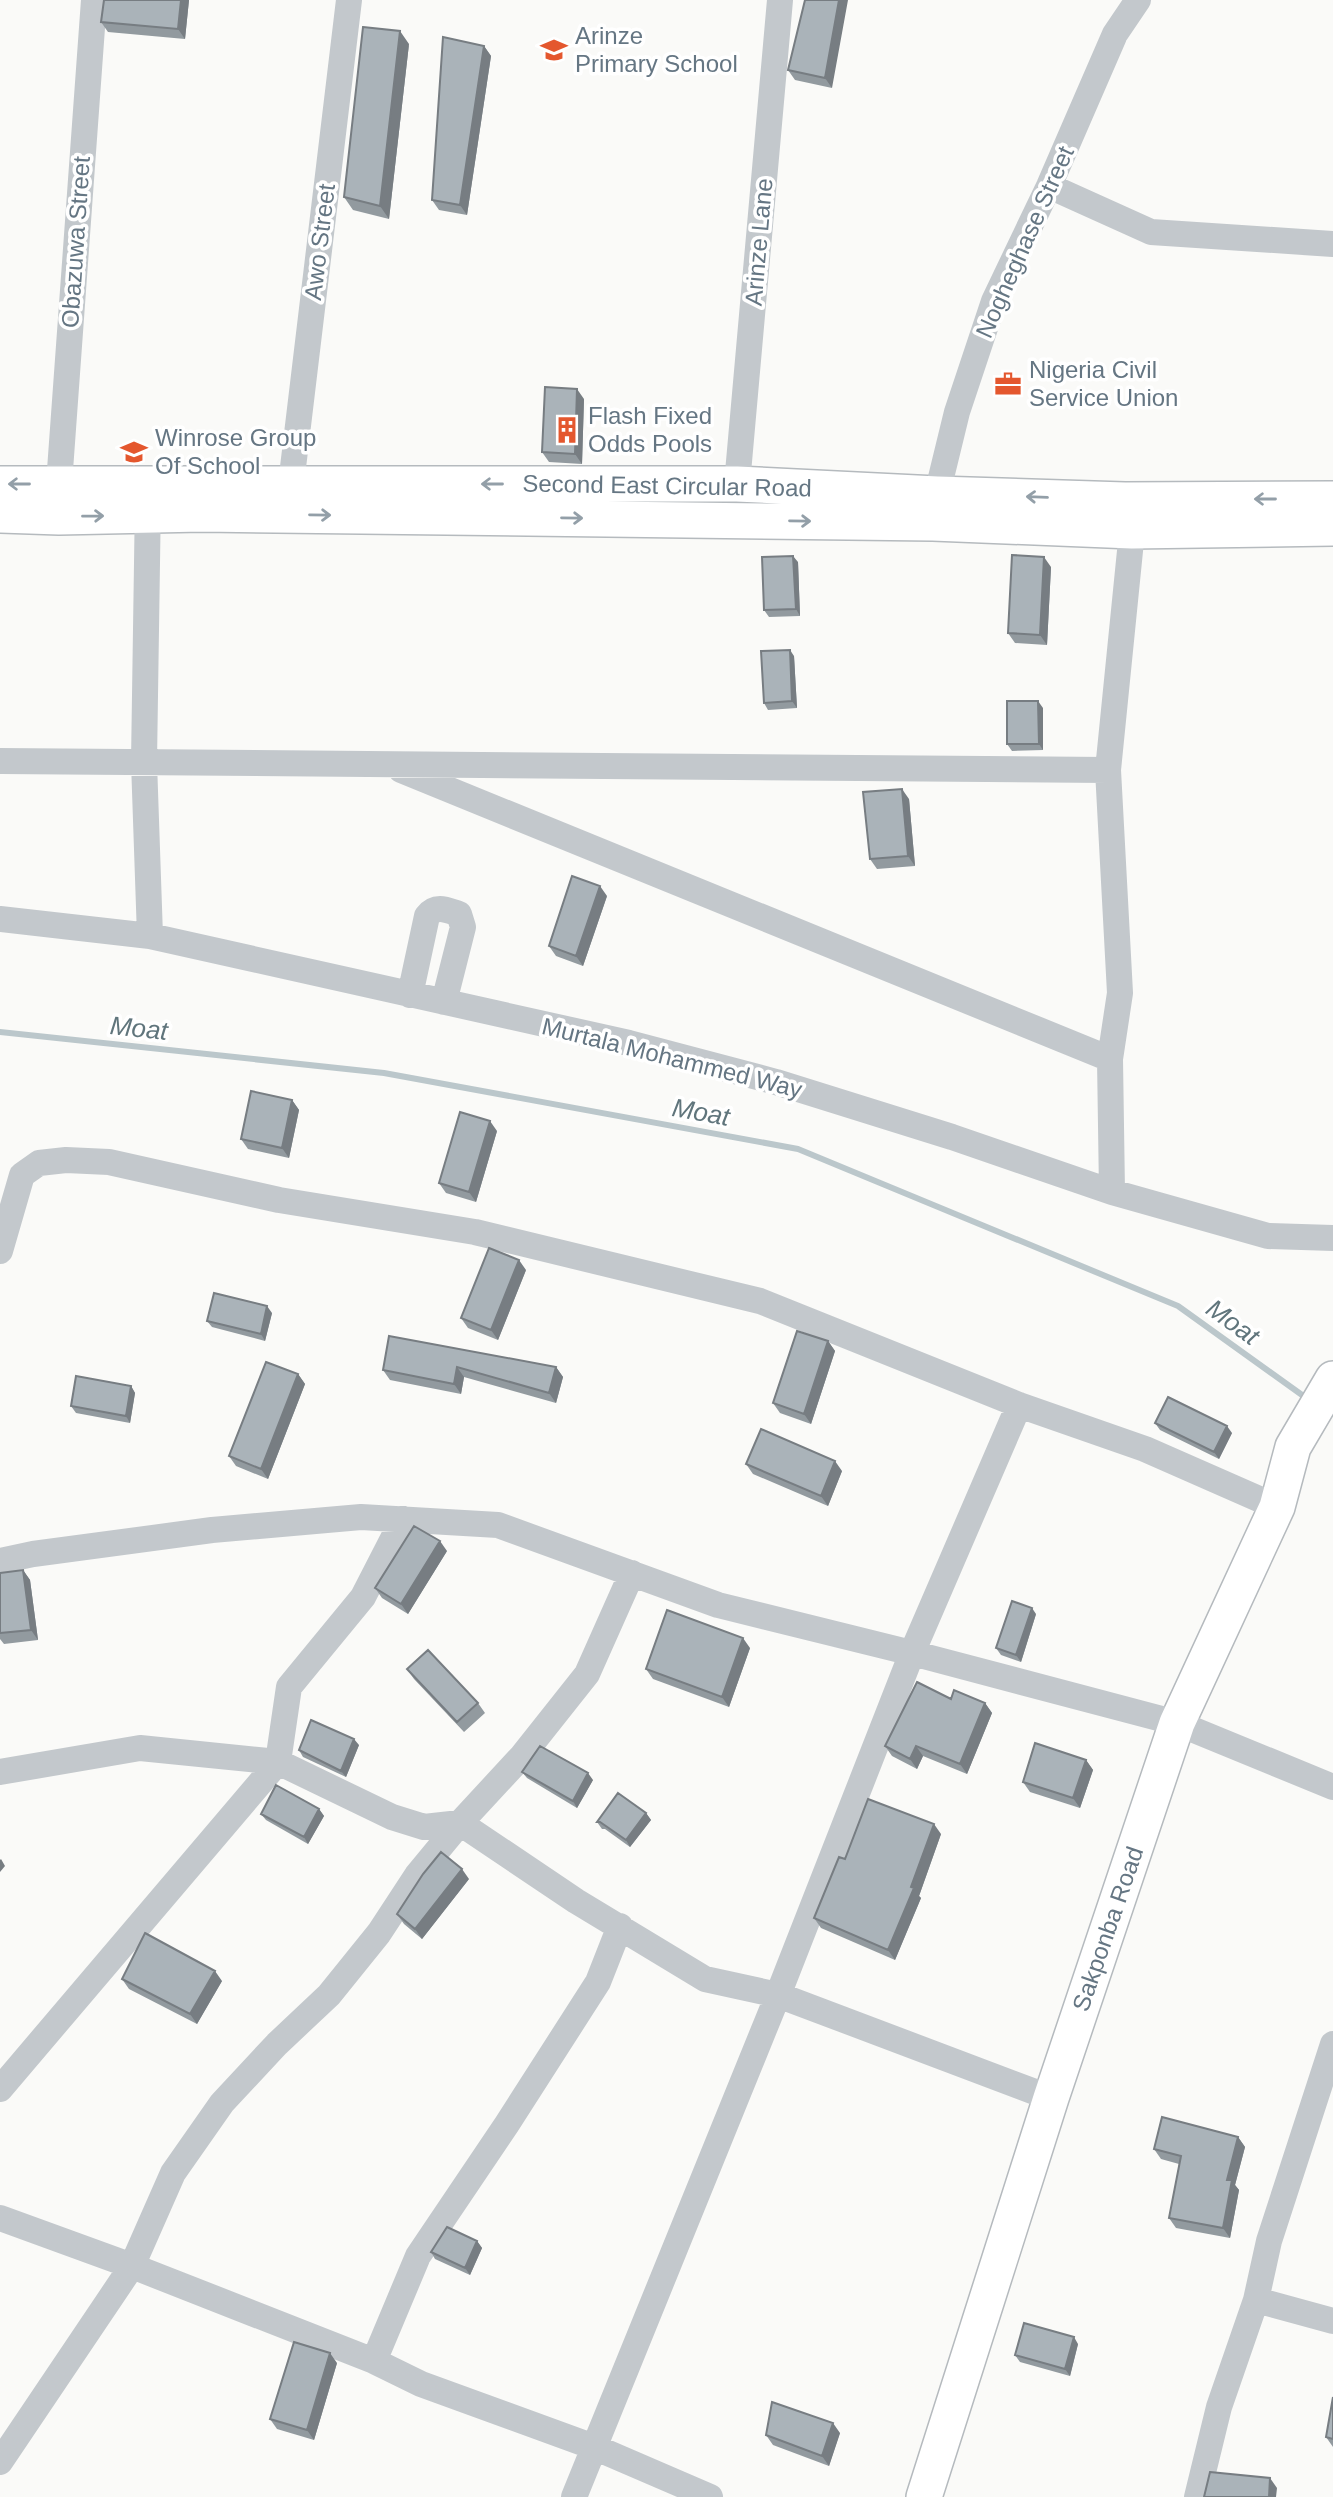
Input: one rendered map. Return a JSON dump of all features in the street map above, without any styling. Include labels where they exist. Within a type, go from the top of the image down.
[{"type":"main road","name":"Second East Circular Road","points":[[0,484],[59,484],[148,499],[1132,531],[1333,528]]},
{"type":"main road","name":"Second East Circular Road","points":[[0,515],[59,517],[148,499],[291,484],[737,484],[1125,500],[1333,499]]},
{"type":"main road","name":"Sakponba Road","points":[[924,2497],[1051,2098],[1177,1723],[1278,1507],[1293,1447],[1333,1379]]},
{"type":"street","name":"Obazuwa Street","points":[[59,484],[94,0]]},
{"type":"street","name":"Awo Street","points":[[291,484],[349,0]]},
{"type":"street","name":"Arinze Lane","points":[[737,484],[780,0]]},
{"type":"street","name":"Nogheghase Street","points":[[937,494],[957,412],[994,301],[1049,186],[1115,34],[1138,0]]},
{"type":"street","points":[[1049,186],[1151,232],[1333,244]]},
{"type":"street","points":[[148,499],[144,762],[150,936]]},
{"type":"street","points":[[1112,1192],[1110,1059],[1120,993],[1108,769],[1132,531]]},
{"type":"street","points":[[0,761],[1108,769]]},
{"type":"street","points":[[386,764],[1110,1059]]},
{"type":"street","points":[[410,995],[427,916],[437,908],[459,914],[463,928],[444,1002]]},
{"type":"street","name":"Murtala Mohammed Way","points":[[0,919],[150,936],[629,1043],[776,1082],[952,1137],[1112,1192],[1268,1236],[1333,1238]]},
{"type":"street","points":[[0,1251],[22,1175],[38,1163],[66,1160],[109,1161],[279,1200],[475,1232],[760,1301],[1019,1405],[1145,1449],[1278,1507]]},
{"type":"street","points":[[574,2497],[778,1995],[912,1653],[1019,1405]]},
{"type":"street","points":[[0,1561],[33,1553],[212,1530],[361,1517],[498,1525],[718,1605],[1177,1723],[1333,1787]]},
{"type":"street","points":[[0,2089],[278,1762],[289,1687],[363,1598],[403,1519]]},
{"type":"street","points":[[0,2462],[132,2266],[173,2173],[222,2103],[277,2044],[329,1995],[379,1933],[417,1875],[460,1823],[522,1756],[587,1674],[632,1573]]},
{"type":"street","points":[[0,1772],[141,1748],[278,1762],[392,1817],[424,1827],[460,1823],[576,1901],[705,1979],[778,1995],[1051,2098]]},
{"type":"street","points":[[374,2361],[418,2256],[598,1982],[620,1926]]},
{"type":"street","points":[[1197,2497],[1219,2407],[1256,2300],[1269,2241],[1331,2060]]},
{"type":"street","points":[[0,2218],[132,2266],[374,2361],[421,2384],[594,2447],[710,2497]]},
{"type":"street","points":[[1256,2300],[1333,2321]]},
{"type":"building","points":[[104,0],[181,0],[178,29],[101,22]]},
{"type":"building","points":[[805,0],[839,0],[825,78],[788,70]]},
{"type":"building","points":[[363,27],[400,31],[380,206],[344,197]]},
{"type":"building","points":[[443,37],[484,46],[460,205],[432,200]]},
{"type":"building","name":"Flash Fixed Odds Pools","points":[[545,387],[577,389],[575,454],[542,452]]},
{"type":"building","points":[[1012,555],[1044,557],[1040,635],[1008,633]]},
{"type":"building","points":[[793,556],[796,609],[764,610],[762,557]]},
{"type":"building","points":[[790,650],[792,701],[764,703],[761,651]]},
{"type":"building","points":[[1007,701],[1038,701],[1039,744],[1007,744]]},
{"type":"building","points":[[902,789],[908,856],[870,859],[863,792]]},
{"type":"building","points":[[572,876],[600,886],[576,956],[549,946]]},
{"type":"building","points":[[251,1091],[292,1100],[282,1148],[241,1139]]},
{"type":"building","points":[[460,1112],[490,1121],[469,1192],[439,1183]]},
{"type":"building","points":[[489,1248],[519,1260],[491,1330],[461,1318]]},
{"type":"building","points":[[214,1293],[267,1306],[261,1334],[207,1321]]},
{"type":"building","points":[[797,1331],[828,1341],[804,1414],[773,1403]]},
{"type":"building","points":[[389,1336],[556,1367],[549,1393],[457,1367],[454,1384],[383,1370]]},
{"type":"building","points":[[266,1362],[298,1374],[261,1469],[229,1456]]},
{"type":"building","points":[[76,1376],[131,1386],[126,1416],[71,1406]]},
{"type":"building","points":[[1168,1397],[1227,1426],[1214,1452],[1155,1423]]},
{"type":"building","points":[[761,1429],[835,1461],[821,1496],[746,1464]]},
{"type":"building","points":[[414,1526],[440,1541],[401,1604],[375,1588]]},
{"type":"building","points":[[23,1570],[31,1630],[0,1633],[0,1573]]},
{"type":"building","points":[[1012,1601],[1032,1608],[1016,1655],[996,1648]]},
{"type":"building","points":[[667,1610],[743,1638],[722,1697],[646,1669]]},
{"type":"building","points":[[428,1650],[478,1703],[457,1722],[407,1669]]},
{"type":"building","points":[[917,1682],[951,1699],[954,1690],[985,1703],[960,1764],[916,1746],[910,1759],[885,1746]]},
{"type":"building","points":[[311,1720],[354,1739],[341,1771],[299,1750]]},
{"type":"building","points":[[1035,1743],[1086,1760],[1073,1798],[1023,1782]]},
{"type":"building","points":[[540,1746],[588,1773],[573,1801],[522,1772]]},
{"type":"building","points":[[276,1785],[319,1809],[304,1837],[261,1814]]},
{"type":"building","points":[[618,1793],[646,1813],[626,1840],[597,1822]]},
{"type":"building","points":[[868,1799],[934,1824],[911,1887],[914,1888],[888,1950],[814,1918],[839,1857],[845,1859]]},
{"type":"building","points":[[441,1852],[462,1869],[415,1929],[397,1914]]},
{"type":"building","points":[[145,1933],[215,1971],[190,2014],[122,1979]]},
{"type":"building","points":[[1162,2117],[1238,2137],[1227,2180],[1232,2180],[1223,2228],[1169,2218],[1181,2156],[1154,2149]]},
{"type":"building","points":[[447,2227],[477,2241],[465,2268],[431,2252]]},
{"type":"building","points":[[1024,2323],[1074,2337],[1065,2369],[1015,2355]]},
{"type":"building","points":[[294,2342],[330,2353],[307,2430],[270,2419]]},
{"type":"building","points":[[1333,2397],[1333,2439],[1326,2437]]},
{"type":"building","points":[[772,2402],[833,2423],[822,2456],[766,2435]]},
{"type":"building","points":[[1210,2472],[1270,2478],[1269,2497],[1204,2497]]},
{"type":"waterway","name":"Moat","points":[[0,1032],[384,1073],[798,1149],[1178,1306],[1309,1400]]},
{"type":"place","name":"Arinze Primary School","points":[[554,50]]},
{"type":"place","name":"Nigeria Civil Service Union","points":[[1008,384]]},
{"type":"place","name":"Flash Fixed Odds Pools","points":[[567,430]]},
{"type":"place","name":"Winrose Group Of School","points":[[134,452]]}]
